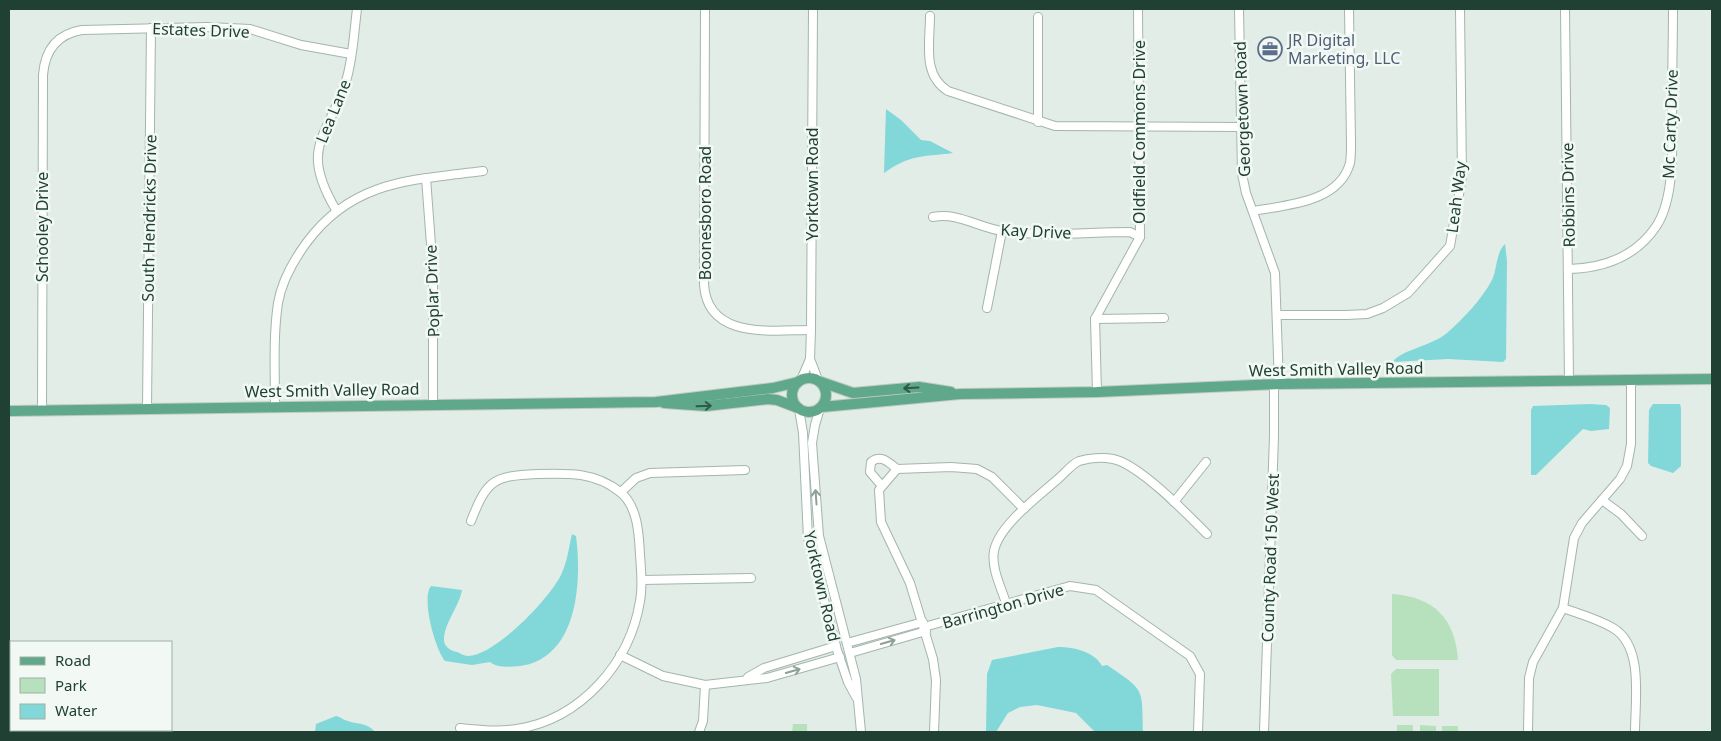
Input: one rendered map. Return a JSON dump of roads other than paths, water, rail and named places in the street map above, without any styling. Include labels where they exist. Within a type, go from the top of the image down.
[{"type":"main road","points":[[808,378],[819,381],[826,395],[821,408],[810,412],[798,409],[792,394],[799,381],[808,378]]},
{"type":"main road","name":"West Smith Valley Road","points":[[821,408],[960,394],[1097,392],[1276,384],[1712,379]]},
{"type":"main road","name":"West Smith Valley Road","points":[[9,411],[433,403],[656,402],[773,388],[799,381]]},
{"type":"main road","name":"West Smith Valley Road","points":[[819,381],[853,394],[919,387],[960,394]]},
{"type":"main road","name":"West Smith Valley Road","points":[[656,402],[670,405],[706,406],[768,399],[777,400],[798,409]]},
{"type":"street","name":"Lea Lane","points":[[336,210],[320,179],[317,154],[322,134],[346,80],[357,9]]},
{"type":"street","name":"Boonesboro Road","points":[[705,9],[704,284],[709,306],[717,316],[737,327],[752,330],[811,330]]},
{"type":"street","name":"Yorktown Road","points":[[813,9],[810,359],[819,381]]},
{"type":"street","name":"Georgetown Road","points":[[1239,9],[1242,174],[1275,273],[1277,315],[1276,384]]},
{"type":"street","points":[[1253,211],[1316,198],[1332,189],[1350,164],[1349,9]]},
{"type":"street","name":"Leah Way","points":[[1277,315],[1360,314],[1383,308],[1408,293],[1450,246],[1462,177],[1460,9]]},
{"type":"street","name":"Robbins Drive","points":[[1565,9],[1569,381]]},
{"type":"street","name":"Mc Carty Drive","points":[[1569,269],[1604,265],[1621,257],[1634,249],[1658,224],[1672,171],[1673,9]]},
{"type":"street","name":"Oldfield Commons Drive","points":[[1095,319],[1140,237],[1138,11]]},
{"type":"street","points":[[930,16],[930,70],[937,84],[948,91],[1038,122],[1078,128],[1140,126],[1240,127]]},
{"type":"street","points":[[1038,17],[1038,122]]},
{"type":"street","name":"Estates Drive","points":[[53,45],[60,38],[74,31],[150,28],[250,29],[301,45],[351,54]]},
{"type":"street","name":"South Hendricks Drive","points":[[147,408],[150,28]]},
{"type":"street","name":"Schooley Drive","points":[[42,410],[43,75],[47,54],[53,45]]},
{"type":"street","points":[[275,406],[277,315],[282,290],[295,258],[317,228],[336,210],[367,192],[426,178],[483,171]]},
{"type":"street","name":"Poplar Drive","points":[[426,178],[433,271],[433,403]]},
{"type":"street","name":"Kay Drive","points":[[933,217],[946,214],[1002,231],[1035,234],[1130,232],[1140,237]]},
{"type":"street","points":[[987,308],[1002,231]]},
{"type":"street","points":[[1097,392],[1095,319],[1164,318]]},
{"type":"street","name":"Yorktown Road","points":[[799,381],[810,359]]},
{"type":"street","points":[[1528,732],[1529,678],[1533,662],[1563,608],[1574,538],[1582,524],[1620,479],[1628,461],[1631,444],[1631,381]]},
{"type":"street","name":"County Road 150 West","points":[[1264,732],[1276,384]]},
{"type":"street","name":"Yorktown Road","points":[[821,408],[815,425],[812,443],[819,536],[856,679],[861,732]]},
{"type":"street","name":"Yorktown Road","points":[[798,409],[802,429],[808,538],[836,646],[848,682],[857,698]]},
{"type":"street","points":[[934,732],[935,671],[910,583],[881,522],[880,488],[870,472],[871,462],[875,458],[882,458],[897,469],[951,467],[977,469],[992,477],[1024,509]]},
{"type":"street","points":[[1006,603],[995,569],[994,552],[1000,537],[1024,509],[1078,462],[1096,458],[1114,459],[1126,464],[1174,502],[1207,534]]},
{"type":"street","points":[[1174,502],[1206,462]]},
{"type":"street","points":[[880,488],[897,469]]},
{"type":"street","points":[[621,492],[636,478],[650,473],[745,470]]},
{"type":"street","points":[[460,728],[496,732],[536,725],[571,709],[591,694],[610,672],[634,625],[640,600],[642,580],[640,538],[634,513],[621,492],[605,481],[585,475],[507,477],[494,482],[484,490],[471,521]]},
{"type":"street","points":[[1602,500],[1621,514],[1642,536]]},
{"type":"street","points":[[642,580],[751,578]]},
{"type":"street","name":"Barrington Drive","points":[[924,627],[1070,586],[1096,590],[1190,656],[1200,674],[1198,732]]},
{"type":"street","points":[[1563,608],[1613,628],[1627,640],[1633,652],[1634,664],[1634,732]]},
{"type":"street","points":[[847,643],[924,627]]},
{"type":"street","points":[[850,654],[924,627]]},
{"type":"street","points":[[746,678],[764,668],[836,646]]},
{"type":"street","points":[[620,655],[663,676],[705,684],[746,678],[767,678],[840,657]]},
{"type":"street","points":[[699,732],[703,721],[705,684]]},
{"type":"water","points":[[886,109],[901,120],[921,140],[930,141],[953,153],[910,159],[884,173]]},
{"type":"water","points":[[1505,244],[1507,261],[1506,359],[1503,362],[1448,359],[1393,362],[1402,354],[1441,337],[1466,315],[1492,280],[1498,256]]},
{"type":"water","points":[[1653,404],[1680,404],[1681,466],[1673,473],[1651,466],[1648,463],[1649,410]]},
{"type":"water","points":[[1606,405],[1610,408],[1609,429],[1591,431],[1583,429],[1536,475],[1531,475],[1531,410],[1533,406]]},
{"type":"water","points":[[572,534],[576,536],[578,554],[576,595],[572,615],[565,633],[554,649],[539,660],[520,666],[500,666],[490,662],[472,665],[445,661],[437,646],[428,612],[428,592],[431,586],[462,590],[445,634],[444,642],[447,647],[452,651],[467,656],[480,653],[507,636],[545,598],[561,575]]},
{"type":"water","points":[[1058,647],[1077,649],[1089,654],[1099,661],[1102,666],[1107,665],[1135,686],[1141,698],[1143,732],[1095,732],[1076,713],[1037,705],[1020,707],[1008,713],[996,732],[986,732],[987,674],[992,660]]},
{"type":"water","points":[[336,716],[346,721],[366,725],[375,732],[315,732],[316,724]]},
{"type":"place","name":"JR Digital Marketing, LLC","points":[[1270,49]]}]
